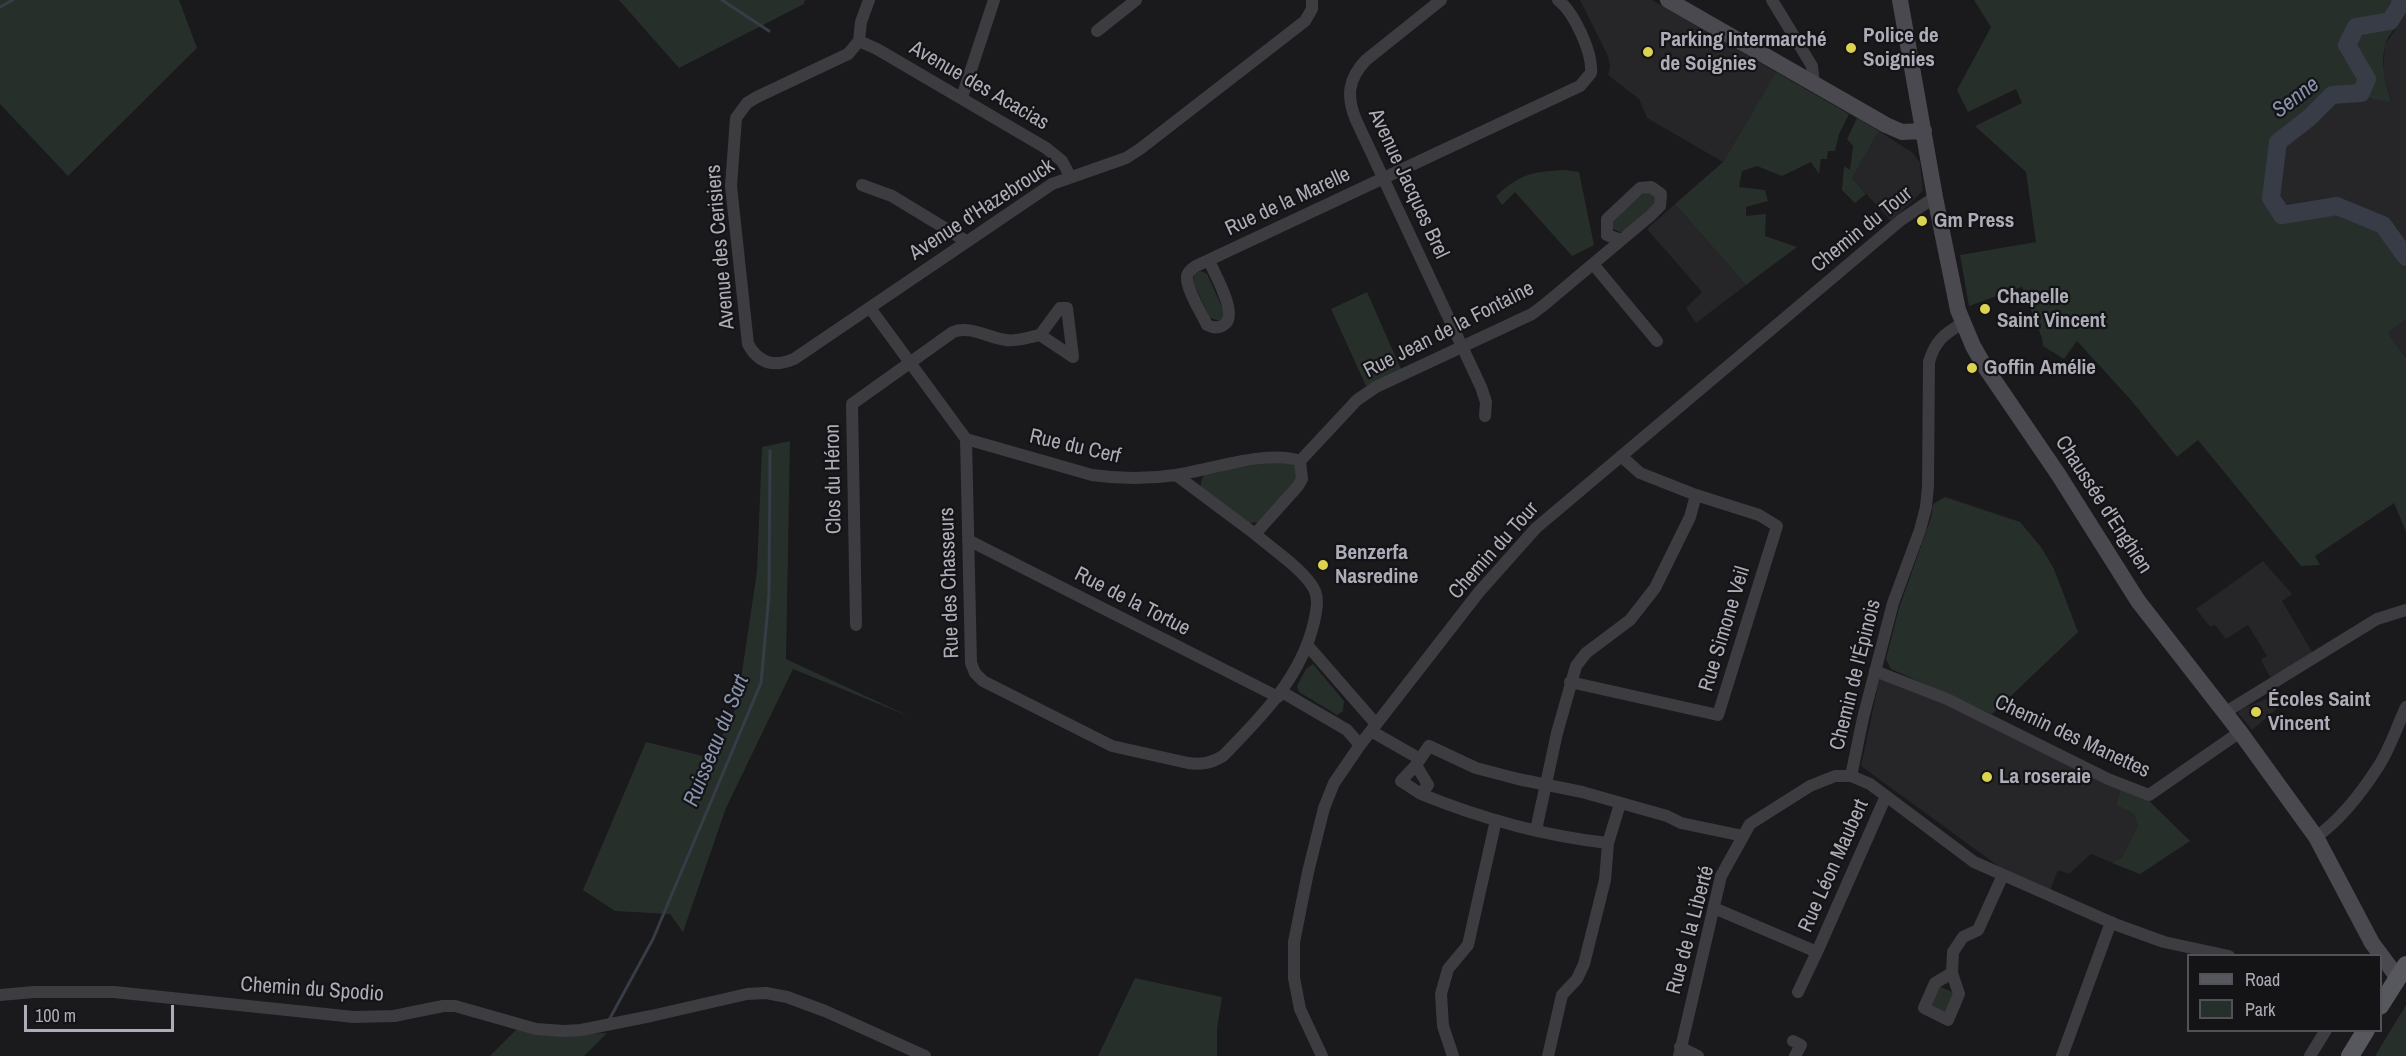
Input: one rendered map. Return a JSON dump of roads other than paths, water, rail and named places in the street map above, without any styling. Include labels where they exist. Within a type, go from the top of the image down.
[{"type":"main road","points":[[1668,0],[1814,85],[1894,128],[1902,132],[1924,131]]},
{"type":"main road","name":"Chaussée d'Enghien","points":[[1900,0],[1935,197],[1963,323],[1985,367],[2058,474],[2138,601],[2240,732],[2316,837],[2379,954]]},
{"type":"main road","name":"Chaussée d'Enghien","points":[[2382,958],[2396,980]]},
{"type":"main road","points":[[2382,1003],[2396,980]]},
{"type":"main road","points":[[2350,1056],[2365,1032]]},
{"type":"street","points":[[859,41],[861,22],[868,0]]},
{"type":"street","points":[[962,97],[994,0]]},
{"type":"street","points":[[1097,31],[1136,0]]},
{"type":"street","name":"Avenue d'Hazebrouck","points":[[870,308],[1036,194],[1070,176],[1126,158],[1140,149],[1305,21],[1312,9],[1312,0]]},
{"type":"street","name":"Avenue Jacques Brel","points":[[1441,0],[1366,60],[1350,82],[1348,94],[1351,109],[1481,387],[1486,402],[1485,416]]},
{"type":"street","name":"Rue de la Marelle","points":[[1209,261],[1229,308],[1230,316],[1227,323],[1212,328],[1207,325],[1187,277],[1190,270],[1209,261],[1384,179],[1580,86],[1591,73],[1590,57],[1567,7],[1558,0]]},
{"type":"street","points":[[1772,0],[1812,66],[1814,85]]},
{"type":"street","name":"Avenue des Acacias","points":[[859,41],[962,97],[1046,148],[1062,161],[1070,176]]},
{"type":"street","name":"Avenue des Cerisiers","points":[[859,41],[849,54],[757,97],[741,109],[734,129],[731,186],[748,344],[753,353],[762,361],[783,363],[794,358],[870,308]]},
{"type":"street","points":[[862,185],[892,196],[966,241]]},
{"type":"street","name":"Rue Jean de la Fontaine","points":[[1300,461],[1357,400],[1376,387],[1532,314],[1622,240],[1660,206],[1661,194],[1651,187],[1640,188],[1607,219],[1607,235],[1622,240]]},
{"type":"street","name":"Chemin du Tour","points":[[1322,1056],[1300,1009],[1294,978],[1294,942],[1324,808],[1334,783],[1360,745],[1510,555],[1536,528],[1901,220],[1935,197]]},
{"type":"street","points":[[1593,264],[1657,341]]},
{"type":"street","points":[[870,308],[966,439]]},
{"type":"street","name":"Chemin de l'Épinois","points":[[1963,323],[1940,339],[1933,348],[1929,362],[1926,507],[1893,603],[1851,776],[1870,784],[1974,862],[2111,922],[2164,942],[2220,954]]},
{"type":"street","points":[[910,363],[960,329],[1007,341],[1040,335]]},
{"type":"street","name":"Clos du Héron","points":[[856,625],[852,404],[910,363]]},
{"type":"street","name":"Rue du Cerf","points":[[966,439],[1092,475],[1132,478],[1176,475],[1240,462],[1288,456],[1300,461]]},
{"type":"street","name":"Rue des Chasseurs","points":[[966,439],[971,663],[975,673],[983,681],[1112,746],[1201,765],[1223,756],[1280,694],[1308,646]]},
{"type":"street","points":[[1536,830],[1570,682],[1576,666],[1586,653],[1630,620],[1655,588],[1690,517],[1696,495],[1640,473],[1622,456]]},
{"type":"street","points":[[1255,534],[1298,486],[1303,472],[1300,461]]},
{"type":"street","points":[[1176,475],[1255,534],[1302,575],[1315,590],[1318,604],[1308,646],[1373,727],[1418,762],[1428,785],[1421,794]]},
{"type":"street","name":"Rue Simone Veil","points":[[1570,682],[1718,715],[1777,526],[1759,515],[1696,495]]},
{"type":"street","name":"Rue de la Tortue","points":[[968,540],[1280,694],[1347,730],[1360,745]]},
{"type":"street","points":[[2224,713],[2377,619],[2406,610]]},
{"type":"street","name":"Chemin des Manettes","points":[[1875,671],[1947,699],[2108,779],[2149,795],[2240,732]]},
{"type":"street","points":[[2316,837],[2328,828],[2379,766],[2406,707]]},
{"type":"street","points":[[1608,843],[1586,841],[1536,830],[1462,810],[1421,794],[1401,781],[1429,746],[1476,768],[1667,816],[1681,823],[1743,836]]},
{"type":"street","name":"Rue de la Liberté","points":[[1679,1051],[1721,876],[1750,824],[1810,786],[1835,776],[1851,776]]},
{"type":"street","name":"Rue Léon Maubert","points":[[1798,992],[1886,796]]},
{"type":"street","points":[[1548,1056],[1562,995],[1577,979],[1584,964],[1605,880],[1608,843],[1620,804]]},
{"type":"street","points":[[1454,1056],[1443,1026],[1442,994],[1448,969],[1468,945],[1496,820]]},
{"type":"street","points":[[1952,973],[1953,952],[1963,937],[1978,930],[2003,875]]},
{"type":"street","name":"Rue Léon Maubert","points":[[1714,908],[1817,952]]},
{"type":"street","points":[[2062,1056],[2111,922]]},
{"type":"street","name":"Chemin du Spodio","points":[[0,995],[45,992],[114,992],[354,1017],[394,1016],[443,1006],[455,1006],[536,1029],[564,1030],[603,1026],[747,994],[766,993],[787,997],[825,1011],[925,1056]]},
{"type":"street","points":[[2310,1056],[2325,1032]]},
{"type":"street","points":[[1793,1041],[1801,1045],[1795,1056]]},
{"type":"street","points":[[1679,1051],[1698,1056]]},
{"type":"waterway","points":[[0,7],[13,0]]},
{"type":"waterway","name":"Ruisseau du Sart","points":[[722,0],[769,31]]},
{"type":"waterway","name":"Senne","points":[[2400,0],[2401,4],[2390,21],[2356,27],[2347,45],[2367,79],[2361,93],[2332,95],[2309,118],[2278,142],[2271,198],[2282,215],[2337,206],[2383,225],[2406,257]]},
{"type":"waterway","name":"Ruisseau du Sart","points":[[609,1020],[653,939],[761,683],[769,595],[770,451]]},
{"type":"place","name":"Police de Soignies","points":[[1851,48]]},
{"type":"place","name":"Parking Intermarché de Soignies","points":[[1648,52]]},
{"type":"place","name":"Gm Press","points":[[1922,221]]},
{"type":"place","name":"Chapelle Saint Vincent","points":[[1985,309]]},
{"type":"place","name":"Goffin Amélie","points":[[1972,368]]},
{"type":"place","name":"Benzerfa Nasredine","points":[[1323,565]]},
{"type":"place","name":"Écoles Saint Vincent","points":[[2256,712]]},
{"type":"place","name":"La roseraie","points":[[1987,777]]}]
